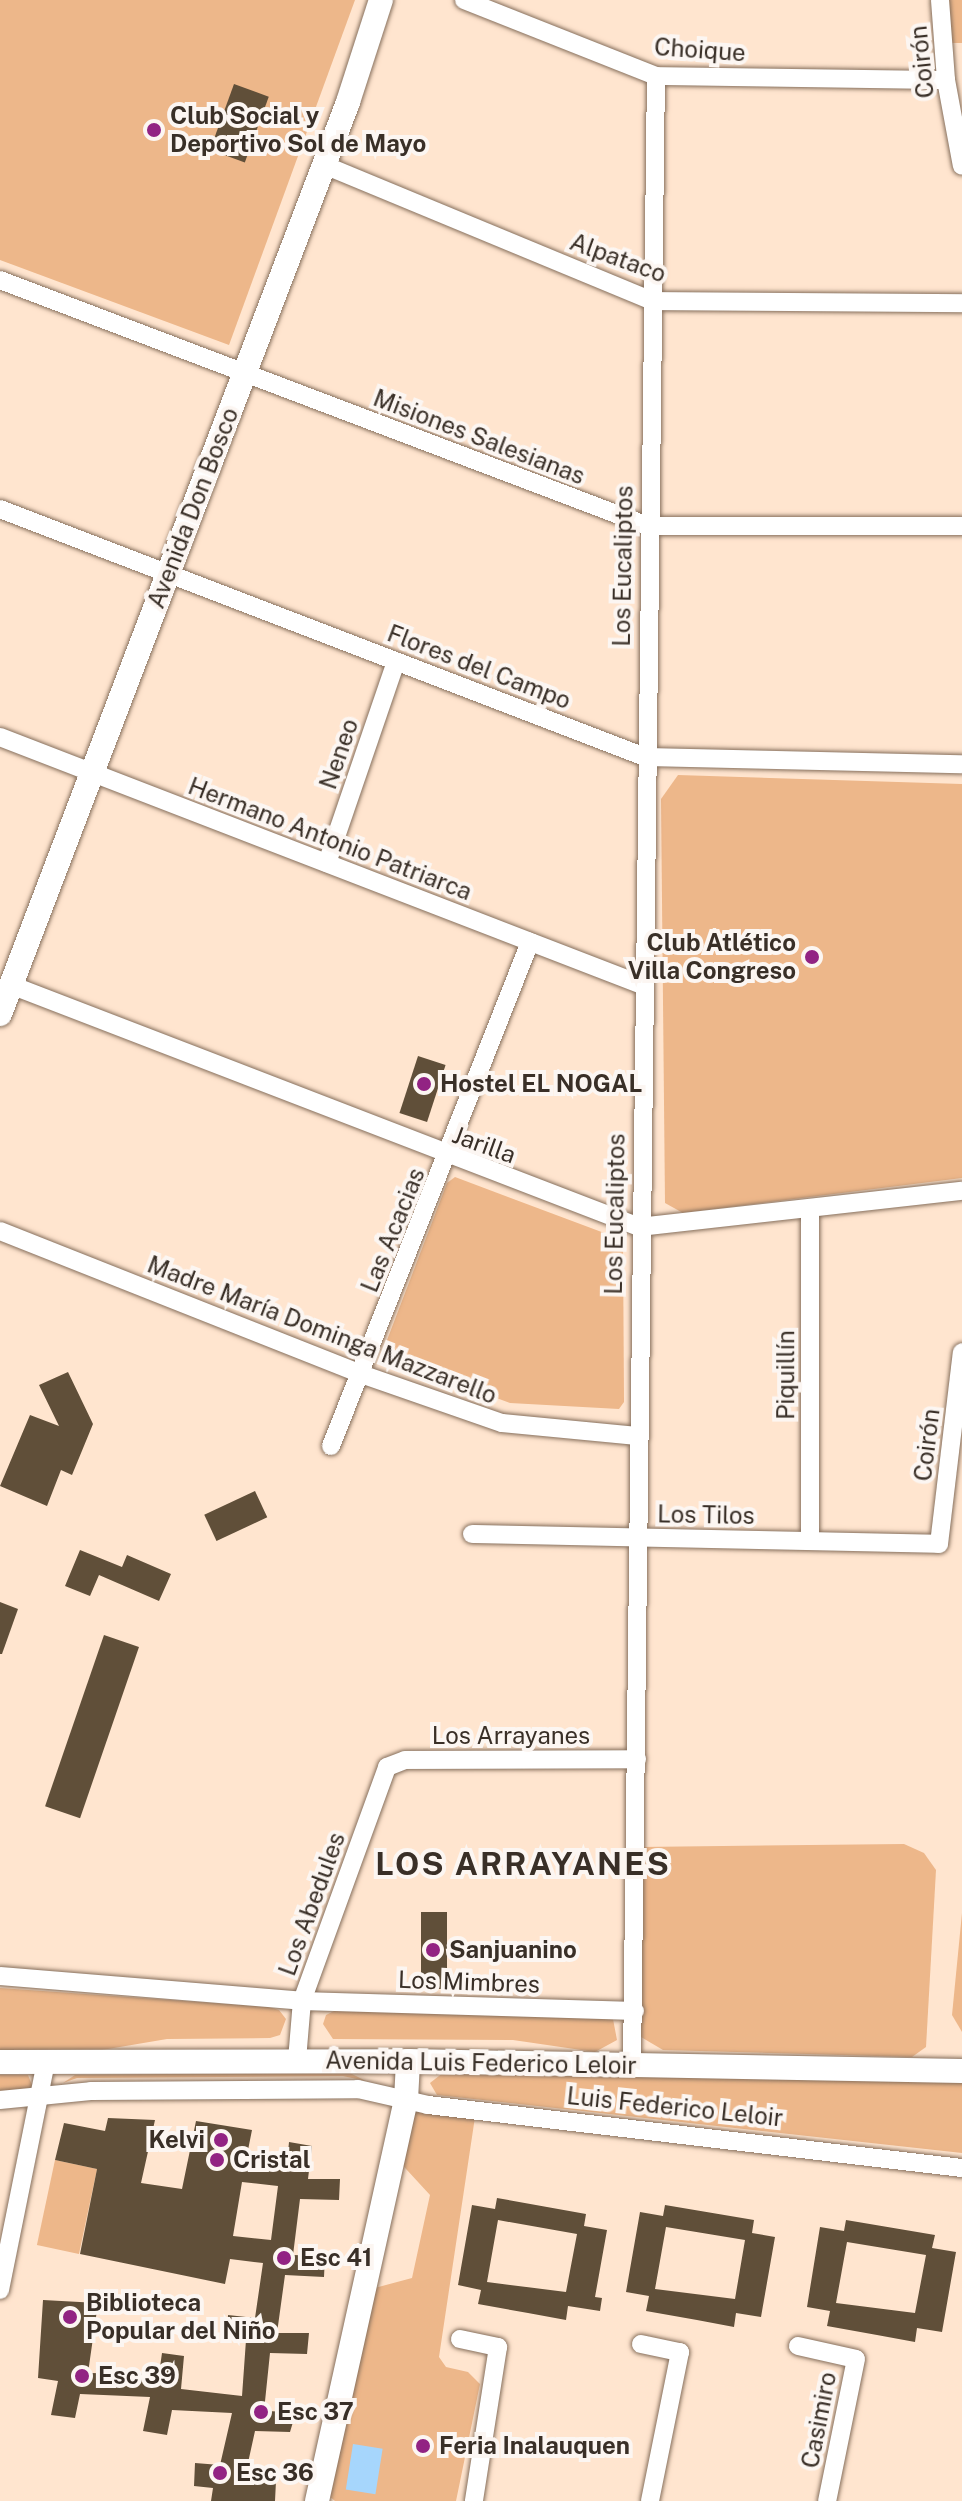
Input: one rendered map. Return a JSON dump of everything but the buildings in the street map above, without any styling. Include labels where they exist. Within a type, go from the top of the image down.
[{"type":"main road","name":"Avenida Don Bosco","points":[[0,1014],[324,165],[381,0]]},
{"type":"main road","name":"Avenida Luis Federico Leloir","points":[[0,2062],[408,2061],[962,2071]]},
{"type":"main road","points":[[317,2501],[406,2100],[408,2061]]},
{"type":"street","name":"Choique","points":[[464,0],[656,76],[946,80]]},
{"type":"street","name":"Coirón","points":[[940,0],[946,80],[962,166]]},
{"type":"street","name":"Los Eucaliptos","points":[[632,2065],[637,1759],[635,1538],[656,76]]},
{"type":"street","name":"Alpataco","points":[[324,165],[652,301],[962,303]]},
{"type":"street","name":"Misiones Salesianas","points":[[0,280],[648,526],[962,526]]},
{"type":"street","name":"Flores del Campo","points":[[0,509],[645,757],[962,764]]},
{"type":"street","name":"Neneo","points":[[327,863],[396,661]]},
{"type":"street","name":"Hermano Antonio Patriarca","points":[[0,737],[642,985]]},
{"type":"street","name":"Las Acacias","points":[[331,1446],[448,1158],[530,942]]},
{"type":"street","name":"Jarilla","points":[[11,985],[448,1158],[639,1227],[962,1191]]},
{"type":"street","name":"Piquillín","points":[[810,1209],[810,1541]]},
{"type":"street","name":"Madre María Dominga Mazzarello","points":[[0,1231],[361,1374],[502,1423],[637,1436]]},
{"type":"street","name":"Coirón","points":[[939,1544],[962,1352]]},
{"type":"street","name":"Los Tilos","points":[[472,1534],[939,1544]]},
{"type":"street","name":"Los Arrayanes","points":[[387,1767],[405,1760],[637,1759]]},
{"type":"street","name":"Los Abedules","points":[[297,2060],[302,2001],[387,1767]]},
{"type":"street","points":[[0,1976],[302,2001]]},
{"type":"street","name":"Los Mimbres","points":[[302,2001],[635,2011]]},
{"type":"street","points":[[0,2290],[46,2062]]},
{"type":"street","name":"Luis Federico Leloir","points":[[0,2100],[91,2091],[358,2089],[406,2100],[962,2168]]},
{"type":"street","points":[[460,2339],[498,2347],[474,2501]]},
{"type":"street","points":[[641,2344],[680,2352],[650,2501]]},
{"type":"street","name":"Casimiro","points":[[798,2346],[856,2359],[827,2501]]},
{"type":"shaded area","name":"Club Social y Deportivo Sol de Mayo","points":[[0,0],[355,0],[229,345],[0,260]]},
{"type":"shaded area","points":[[949,0],[962,0],[962,43],[951,43]]},
{"type":"shaded area","name":"Club Atlético Villa Congreso","points":[[678,775],[962,784],[962,1178],[683,1213],[665,1203],[661,799]]},
{"type":"shaded area","points":[[455,1177],[623,1240],[624,1402],[619,1409],[510,1403],[386,1357],[384,1348],[447,1183]]},
{"type":"shaded area","points":[[904,1844],[924,1853],[936,1870],[926,2047],[912,2057],[663,2050],[641,2037],[640,1847]]},
{"type":"shaded area","points":[[962,1913],[962,2032],[952,2015]]},
{"type":"shaded area","points":[[0,1988],[269,2007],[279,2010],[286,2019],[280,2035],[270,2038],[167,2039],[102,2050],[0,2050]]},
{"type":"shaded area","points":[[336,2010],[613,2019],[617,2040],[595,2052],[513,2040],[333,2039],[323,2024],[326,2015]]},
{"type":"shaded area","points":[[348,2072],[366,2081],[343,2076],[77,2078],[63,2083],[75,2075]]},
{"type":"shaded area","points":[[444,2072],[962,2082],[962,2153],[437,2095],[430,2083]]},
{"type":"shaded area","points":[[0,2075],[28,2075],[32,2085],[28,2091],[0,2093]]},
{"type":"shaded area","points":[[419,2110],[475,2117],[439,2357],[446,2367],[468,2372],[480,2384],[456,2501],[335,2501],[329,2496],[371,2289],[412,2278],[430,2195],[395,2157],[404,2118]]},
{"type":"shaded area","points":[[55,2160],[97,2169],[79,2254],[37,2245]]},
{"type":"water","points":[[353,2444],[383,2449],[375,2494],[346,2489]]},
{"type":"place","name":"Club Social y Deportivo Sol de Mayo","points":[[154,130]]},
{"type":"place","name":"Club Atlético Villa Congreso","points":[[812,957]]},
{"type":"place","name":"Hostel EL NOGAL","points":[[424,1084]]},
{"type":"place","name":"Sanjuanino","points":[[433,1950]]},
{"type":"place","name":"Kelvi","points":[[221,2140]]},
{"type":"place","name":"Cristal","points":[[217,2160]]},
{"type":"place","name":"Esc 41","points":[[284,2258]]},
{"type":"place","name":"Biblioteca Popular del Niño","points":[[70,2317]]},
{"type":"place","name":"Esc 39","points":[[82,2376]]},
{"type":"place","name":"Esc 37","points":[[261,2412]]},
{"type":"place","name":"Feria Inalauquen","points":[[423,2446]]},
{"type":"place","name":"Esc 36","points":[[220,2473]]},
{"type":"district","name":"LOS ARRAYANES","points":[[523,1864]]}]
